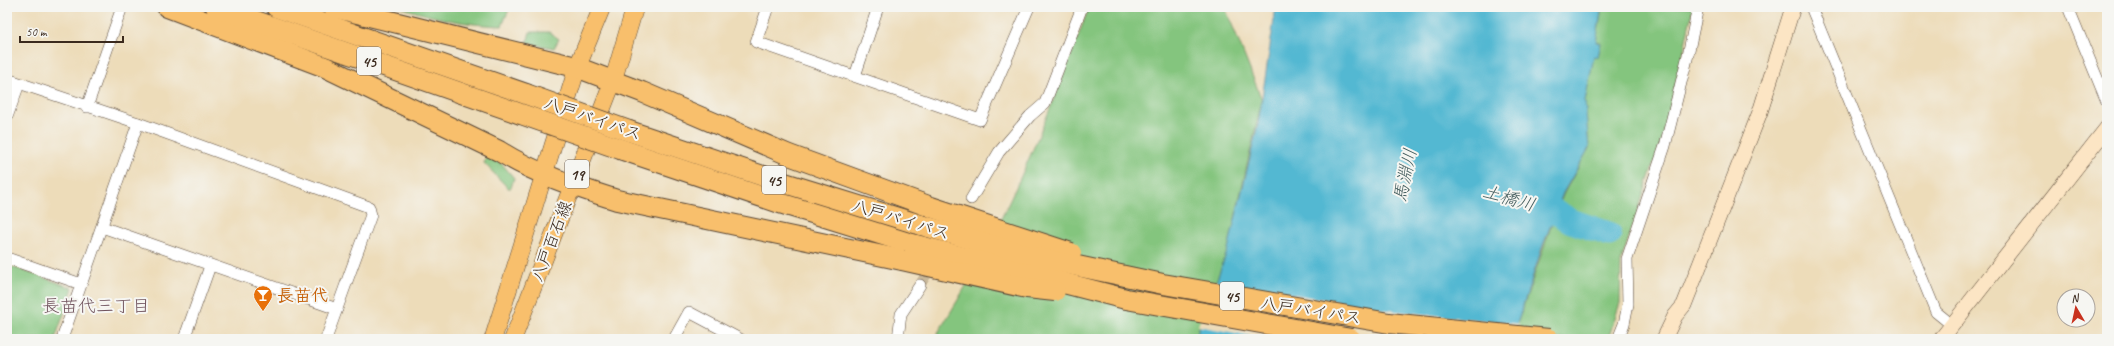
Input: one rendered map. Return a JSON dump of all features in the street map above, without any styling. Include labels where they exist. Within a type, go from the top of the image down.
[{"type":"highway","points":[[167,7],[325,67],[499,151],[522,166],[573,186],[617,200],[907,252]]},
{"type":"highway","name":"八戸バイパス","points":[[216,7],[623,150],[783,204],[907,252],[1027,288],[1126,299],[1351,339]]},
{"type":"highway","name":"八戸バイパス","points":[[276,7],[629,131],[775,180],[920,225],[1030,256],[1163,284],[1389,323],[1549,339]]},
{"type":"highway","points":[[333,7],[577,68],[613,80],[789,155],[931,207],[1163,284]]},
{"type":"main road","name":"八戸百石線","points":[[493,339],[577,68],[602,7]]},
{"type":"main road","name":"八戸百石線","points":[[513,339],[613,80],[635,7]]},
{"type":"street","points":[[87,107],[122,7]]},
{"type":"street","points":[[768,7],[756,42],[980,120],[1029,7]]},
{"type":"street","points":[[855,76],[878,7]]},
{"type":"street","points":[[971,199],[999,152],[1030,116],[1045,103],[1082,7]]},
{"type":"street","points":[[1618,339],[1624,324],[1628,304],[1627,259],[1665,146],[1688,55],[1698,7]]},
{"type":"street","points":[[1664,339],[1675,316],[1684,305],[1760,112],[1792,7]]},
{"type":"street","points":[[1811,7],[1936,312],[1952,325]]},
{"type":"street","points":[[2068,7],[2107,102]]},
{"type":"street","points":[[7,79],[138,123],[368,207],[371,215],[326,339]]},
{"type":"street","points":[[7,117],[19,84]]},
{"type":"street","points":[[62,339],[138,123]]},
{"type":"street","points":[[1942,338],[2107,128]]},
{"type":"street","points":[[102,227],[210,266],[337,309]]},
{"type":"street","points":[[7,258],[81,284]]},
{"type":"street","points":[[184,339],[210,266]]},
{"type":"street","points":[[898,339],[901,314],[920,285]]},
{"type":"street","points":[[674,339],[689,312],[740,339]]},
{"type":"green space","points":[[400,7],[510,7],[502,26],[450,20]]},
{"type":"green space","points":[[1089,7],[1225,7],[1262,100],[1228,249],[1195,339],[934,339],[958,300],[1001,219],[1039,135]]},
{"type":"green space","points":[[1602,7],[1693,7],[1683,54],[1660,145],[1621,261],[1620,303],[1608,339],[1512,339],[1556,212],[1564,193],[1589,148],[1585,101],[1594,56],[1598,56],[1601,43],[1596,42]]},
{"type":"green space","points":[[530,32],[549,32],[559,39],[554,48],[527,43]]},
{"type":"green space","points":[[487,155],[502,164],[514,178],[511,188],[508,188],[484,163]]},
{"type":"green space","points":[[7,265],[73,288],[55,339],[7,339]]},
{"type":"water","name":"馬淵川","points":[[1276,7],[1602,7],[1596,42],[1601,43],[1598,57],[1594,56],[1585,101],[1589,148],[1563,193],[1542,248],[1512,339],[1195,339],[1228,249],[1258,124]]},
{"type":"pier","points":[[1214,281],[1394,311],[1519,324],[1515,339],[1268,339],[1198,326]]},
{"type":"waterway","name":"土橋川","points":[[1524,203],[1556,212],[1571,221],[1609,234]]},
{"type":"tunnel","points":[[920,285],[933,263]]},
{"type":"place","name":"長苗代","points":[[263,312]]},
{"type":"district","name":"長苗代三丁目","points":[[96,306]]}]
